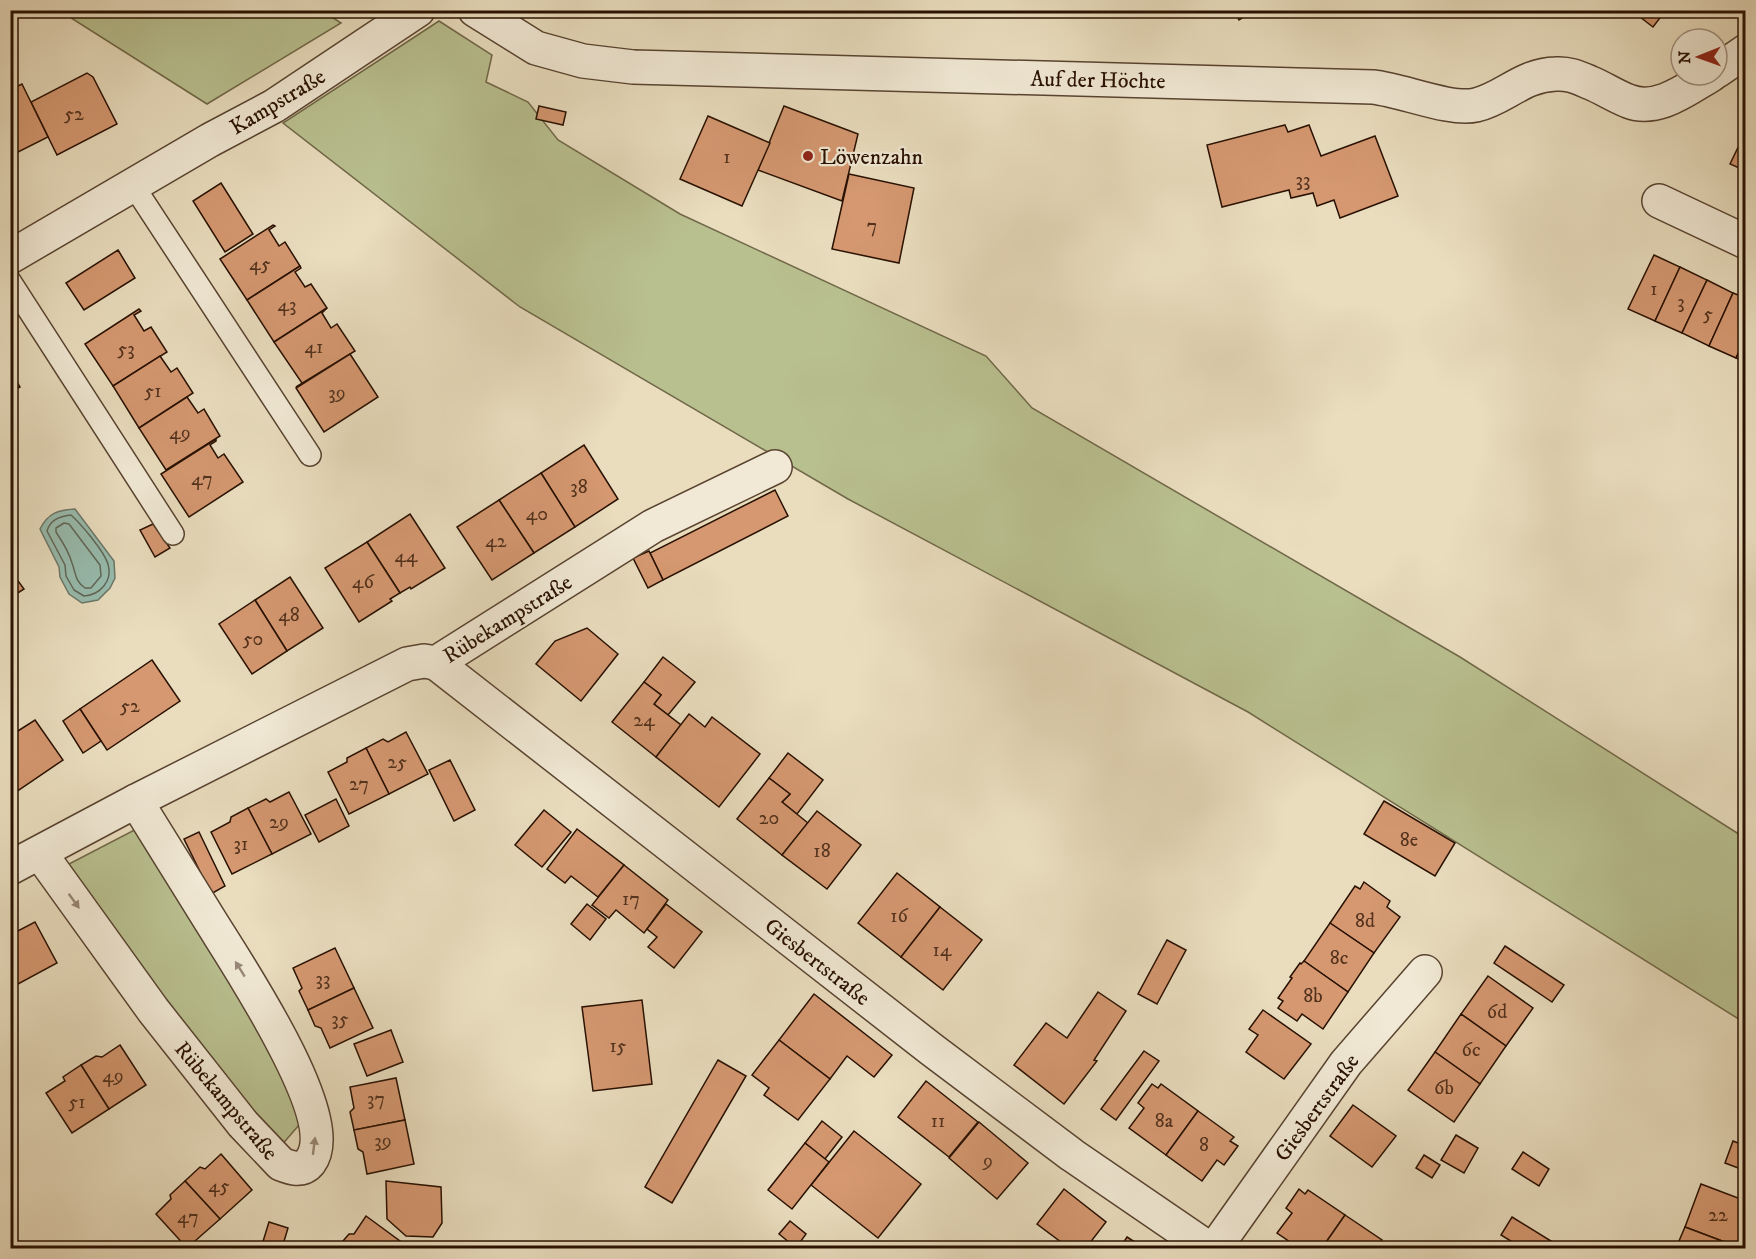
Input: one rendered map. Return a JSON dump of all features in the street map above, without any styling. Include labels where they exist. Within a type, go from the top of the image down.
[{"type":"street","name":"Kampstraße","points":[[10,257],[274,106],[418,10]]},
{"type":"street","name":"Auf der Höchte","points":[[475,10],[536,48],[583,61],[633,66],[1373,87],[1391,88],[1436,101],[1467,106],[1494,98],[1518,83],[1557,74],[1572,75],[1628,101],[1643,105],[1658,103],[1688,87]]},
{"type":"street","points":[[1729,63],[1746,51]]},
{"type":"street","points":[[1659,201],[1746,242]]},
{"type":"street","name":"Rübekampstraße","points":[[10,868],[136,801],[407,664],[424,661],[436,663],[653,526],[775,467]]},
{"type":"street","name":"Giesbertstraße","points":[[436,663],[940,1056],[1072,1155],[1208,1248]]},
{"type":"street","name":"Rübekampstraße","points":[[40,853],[153,1010],[243,1124],[281,1164],[302,1168],[313,1158],[316,1132],[304,1089],[293,1064],[256,993],[136,801]]},
{"type":"street","name":"Giesbertstraße","points":[[1215,1248],[1346,1064],[1425,972]]},
{"type":"lane","points":[[133,185],[310,455]]},
{"type":"lane","points":[[10,281],[173,534]]},
{"type":"shaded area","points":[[321,10],[341,23],[207,104],[60,11]]},
{"type":"shaded area","points":[[439,21],[492,55],[486,82],[528,102],[558,140],[680,214],[986,356],[1032,408],[1460,657],[1745,838],[1745,1023],[1248,712],[848,499],[520,307],[283,123]]},
{"type":"shaded area","points":[[146,824],[294,1093],[299,1125],[280,1147],[42,878]]},
{"type":"water","points":[[75,509],[114,561],[115,578],[110,588],[98,600],[82,603],[69,594],[60,577],[59,567],[40,529],[46,519],[54,513]]},
{"type":"building","points":[[1234,10],[1255,10],[1239,20]]},
{"type":"building","points":[[1631,10],[1666,10],[1653,27]]},
{"type":"building","points":[[87,73],[93,77],[117,124],[57,155],[31,102]]},
{"type":"building","points":[[22,84],[48,137],[10,156],[10,90]]},
{"type":"building","points":[[539,106],[566,112],[563,125],[536,119]]},
{"type":"building","name":"Löwenzahn","points":[[784,106],[858,134],[842,201],[758,170]]},
{"type":"building","points":[[708,116],[770,143],[742,206],[680,179]]},
{"type":"building","points":[[1285,125],[1288,132],[1309,125],[1321,156],[1375,136],[1398,196],[1340,218],[1334,200],[1317,206],[1313,193],[1291,198],[1289,190],[1222,207],[1207,145]]},
{"type":"building","points":[[1746,131],[1746,171],[1730,164]]},
{"type":"building","points":[[849,174],[914,188],[899,263],[832,249]]},
{"type":"building","points":[[221,183],[253,234],[225,252],[193,201]]},
{"type":"building","points":[[273,225],[275,226],[269,230],[279,246],[285,242],[300,266],[247,300],[220,259]]},
{"type":"building","points":[[118,250],[135,278],[84,310],[66,283]]},
{"type":"building","points":[[1654,255],[1680,267],[1655,321],[1628,309]]},
{"type":"building","points":[[300,266],[301,268],[295,272],[305,287],[311,284],[327,308],[274,342],[247,300]]},
{"type":"building","points":[[1680,267],[1707,280],[1682,333],[1655,321]]},
{"type":"building","points":[[1707,280],[1733,293],[1709,346],[1682,333]]},
{"type":"building","points":[[1733,293],[1746,298],[1746,337],[1736,358],[1709,346]]},
{"type":"building","points":[[327,308],[322,313],[331,328],[337,324],[355,351],[296,387],[302,383],[274,342]]},
{"type":"building","points":[[139,309],[141,311],[134,315],[144,331],[151,327],[167,352],[113,386],[85,344]]},
{"type":"building","points":[[1746,337],[1746,363],[1736,358]]},
{"type":"building","points":[[350,354],[378,397],[324,432],[296,388]]},
{"type":"building","points":[[160,356],[171,372],[177,368],[193,393],[139,428],[113,386]]},
{"type":"building","points":[[10,371],[20,387],[10,393]]},
{"type":"building","points":[[187,397],[198,413],[204,409],[220,436],[166,470],[139,428]]},
{"type":"building","points":[[216,439],[210,445],[218,458],[224,454],[243,482],[189,517],[161,474]]},
{"type":"building","points":[[584,445],[618,499],[575,527],[541,473]]},
{"type":"building","points":[[541,473],[575,527],[534,553],[499,500]]},
{"type":"building","points":[[775,490],[788,516],[663,580],[650,553]]},
{"type":"building","points":[[499,500],[534,553],[492,580],[457,527]]},
{"type":"building","points":[[410,514],[445,568],[411,589],[410,587],[400,593],[367,542]]},
{"type":"building","points":[[153,524],[170,548],[155,557],[140,530]]},
{"type":"building","points":[[367,542],[400,593],[390,599],[392,601],[359,622],[325,568]]},
{"type":"building","points":[[649,551],[663,580],[648,588],[633,558]]},
{"type":"building","points":[[10,570],[24,589],[10,598]]},
{"type":"building","points":[[290,577],[323,628],[287,651],[255,600]]},
{"type":"building","points":[[255,600],[287,651],[252,674],[219,624]]},
{"type":"building","points":[[587,628],[618,654],[581,701],[536,664],[555,641]]},
{"type":"building","points":[[663,657],[695,682],[668,715],[654,704],[661,695],[644,682]]},
{"type":"building","points":[[152,660],[180,701],[107,750],[80,709]]},
{"type":"building","points":[[644,682],[661,695],[654,704],[681,725],[656,757],[612,722]]},
{"type":"building","points":[[80,709],[101,741],[83,753],[63,721]]},
{"type":"building","points":[[689,714],[705,727],[712,717],[760,754],[719,807],[656,757]]},
{"type":"building","points":[[35,720],[63,760],[10,796],[10,736]]},
{"type":"building","points":[[406,732],[428,774],[389,794],[366,748],[383,739],[388,742]]},
{"type":"building","points":[[366,748],[389,794],[349,814],[328,772]]},
{"type":"building","points":[[788,753],[823,780],[797,814],[782,802],[790,794],[769,778]]},
{"type":"building","points":[[450,760],[475,810],[454,821],[429,770]]},
{"type":"building","points":[[769,778],[790,794],[782,802],[808,823],[782,855],[737,819]]},
{"type":"building","points":[[289,792],[311,834],[272,854],[248,808],[266,799],[270,802]]},
{"type":"building","points":[[336,799],[349,826],[319,842],[305,815]]},
{"type":"building","points":[[1384,801],[1455,843],[1435,876],[1364,834]]},
{"type":"building","points":[[248,808],[272,854],[232,874],[211,832],[230,822],[231,817]]},
{"type":"building","points":[[544,810],[571,832],[542,867],[515,845]]},
{"type":"building","points":[[817,811],[861,845],[827,889],[782,855]]},
{"type":"building","points":[[577,829],[624,865],[598,897],[571,876],[565,883],[547,869]]},
{"type":"building","points":[[199,832],[225,886],[211,894],[184,839]]},
{"type":"building","points":[[624,865],[668,900],[644,933],[616,910],[609,918],[592,905]]},
{"type":"building","points":[[897,873],[940,907],[901,957],[858,923]]},
{"type":"building","points":[[1364,882],[1390,901],[1387,907],[1400,917],[1374,953],[1330,923],[1355,886],[1360,889]]},
{"type":"building","points":[[587,904],[606,919],[590,940],[571,924]]},
{"type":"building","points":[[666,904],[702,932],[674,968],[648,947],[657,937],[647,929]]},
{"type":"building","points":[[940,907],[982,940],[943,990],[901,957]]},
{"type":"building","points":[[35,922],[57,963],[18,984],[10,970],[10,930],[16,932]]},
{"type":"building","points":[[1330,923],[1374,953],[1348,992],[1304,961]]},
{"type":"building","points":[[1167,940],[1186,950],[1157,1004],[1138,994]]},
{"type":"building","points":[[1505,946],[1564,985],[1552,1002],[1494,963]]},
{"type":"building","points":[[335,948],[354,988],[308,1010],[299,991],[302,988],[293,968]]},
{"type":"building","points":[[1304,961],[1348,992],[1323,1029],[1302,1014],[1297,1021],[1278,1008],[1283,1001],[1278,998],[1292,978],[1290,977]]},
{"type":"building","points":[[1488,976],[1533,1008],[1506,1046],[1461,1014]]},
{"type":"building","points":[[354,988],[373,1028],[330,1048],[321,1028],[315,1026],[308,1010]]},
{"type":"building","points":[[1098,992],[1126,1011],[1094,1060],[1097,1061],[1064,1104],[1014,1065],[1046,1023],[1067,1038]]},
{"type":"building","points":[[814,994],[892,1055],[874,1077],[847,1056],[830,1079],[779,1040]]},
{"type":"building","points":[[642,1000],[652,1084],[593,1091],[582,1007]]},
{"type":"building","points":[[1263,1010],[1311,1044],[1284,1079],[1246,1052],[1258,1035],[1249,1029]]},
{"type":"building","points":[[1461,1014],[1506,1046],[1480,1084],[1435,1052]]},
{"type":"building","points":[[391,1030],[403,1062],[367,1076],[354,1044]]},
{"type":"building","points":[[779,1040],[830,1079],[798,1120],[764,1095],[769,1088],[752,1075]]},
{"type":"building","points":[[120,1045],[146,1085],[109,1109],[81,1065],[96,1056],[102,1057]]},
{"type":"building","points":[[1144,1051],[1159,1061],[1116,1120],[1101,1109]]},
{"type":"building","points":[[1435,1052],[1480,1084],[1454,1122],[1408,1090]]},
{"type":"building","points":[[718,1060],[746,1076],[672,1203],[645,1187]]},
{"type":"building","points":[[81,1065],[109,1109],[72,1133],[46,1093],[65,1081],[63,1077]]},
{"type":"building","points":[[396,1078],[405,1120],[354,1130],[350,1112],[354,1108],[350,1087]]},
{"type":"building","points":[[926,1081],[978,1122],[949,1157],[898,1117]]},
{"type":"building","points":[[1152,1084],[1158,1088],[1161,1084],[1198,1111],[1166,1155],[1129,1128],[1144,1108],[1138,1103]]},
{"type":"building","points":[[1353,1105],[1396,1136],[1372,1167],[1330,1136]]},
{"type":"building","points":[[1198,1111],[1234,1137],[1230,1141],[1238,1146],[1224,1165],[1217,1160],[1202,1181],[1166,1155]]},
{"type":"building","points":[[405,1120],[414,1164],[367,1174],[363,1152],[358,1149],[354,1130]]},
{"type":"building","points":[[822,1121],[842,1137],[825,1159],[805,1143]]},
{"type":"building","points":[[979,1122],[1028,1163],[997,1199],[949,1158]]},
{"type":"building","points":[[854,1131],[921,1184],[878,1238],[811,1185]]},
{"type":"building","points":[[1456,1135],[1478,1148],[1464,1173],[1441,1160]]},
{"type":"building","points":[[1733,1141],[1746,1146],[1746,1171],[1725,1163]]},
{"type":"building","points":[[805,1143],[829,1162],[792,1209],[768,1190]]},
{"type":"building","points":[[1523,1152],[1549,1169],[1539,1186],[1512,1169]]},
{"type":"building","points":[[221,1154],[252,1190],[220,1219],[185,1181],[200,1167],[205,1169]]},
{"type":"building","points":[[1424,1155],[1440,1165],[1432,1178],[1416,1168]]},
{"type":"building","points":[[185,1181],[220,1219],[187,1248],[156,1214],[171,1199],[170,1195]]},
{"type":"building","points":[[386,1181],[441,1187],[442,1223],[433,1237],[406,1236],[387,1219]]},
{"type":"building","points":[[1701,1184],[1746,1201],[1746,1227],[1738,1247],[1685,1227]]},
{"type":"building","points":[[1064,1189],[1106,1222],[1086,1248],[1069,1248],[1037,1224]]},
{"type":"building","points":[[1299,1189],[1305,1194],[1308,1190],[1345,1215],[1322,1248],[1299,1248],[1277,1233],[1292,1213],[1286,1208]]},
{"type":"building","points":[[1345,1215],[1382,1240],[1379,1244],[1385,1248],[1322,1248]]},
{"type":"building","points":[[366,1216],[404,1244],[401,1248],[337,1248],[349,1234],[354,1234]]},
{"type":"building","points":[[1512,1217],[1551,1241],[1546,1248],[1522,1248],[1501,1235]]},
{"type":"building","points":[[790,1221],[806,1234],[796,1248],[779,1234]]},
{"type":"building","points":[[269,1222],[288,1228],[282,1248],[261,1248]]},
{"type":"building","points":[[1685,1227],[1738,1247],[1676,1248]]},
{"type":"building","points":[[1127,1237],[1144,1248],[1120,1248]]},
{"type":"place","name":"Löwenzahn","points":[[808,156]]}]
